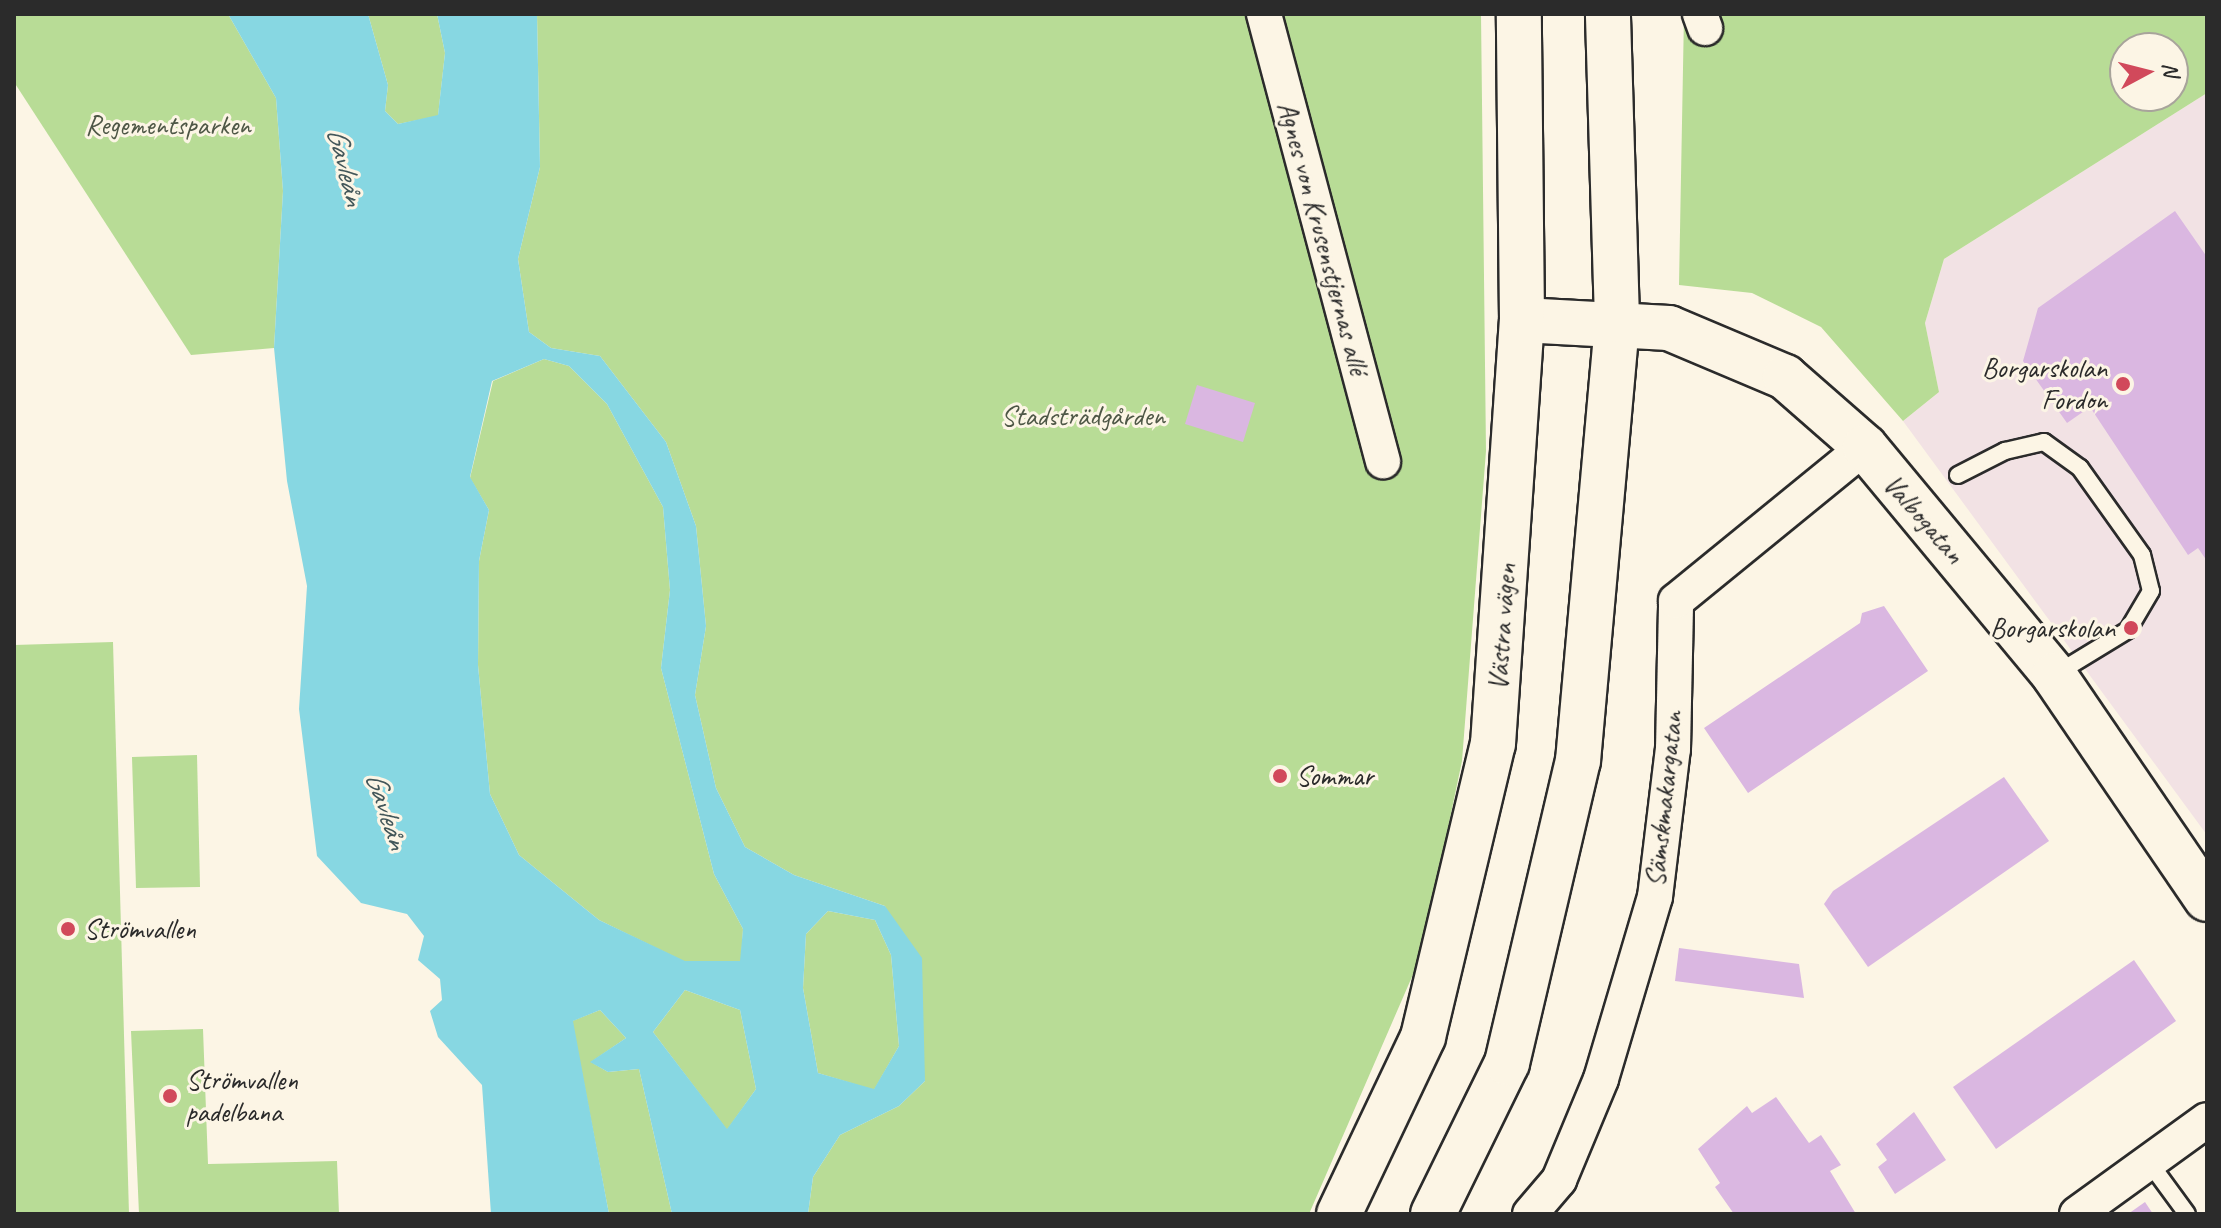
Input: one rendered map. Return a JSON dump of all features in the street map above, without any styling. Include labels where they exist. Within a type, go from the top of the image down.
[{"type":"main road","name":"Västra vägen","points":[[1339,1214],[1423,1037],[1493,744],[1522,320],[1519,14]]},
{"type":"main road","points":[[1433,1214],[1507,1063],[1578,761],[1617,320],[1608,14]]},
{"type":"main road","name":"Valbogatan","points":[[1522,320],[1617,320],[1669,328],[1785,377],[1865,447],[2054,675],[2207,899]]},
{"type":"street","name":"Agnes von Krusenstjernas allé","points":[[1264,14],[1383,461]]},
{"type":"street","name":"Sämskmakargatan","points":[[1530,1214],[1559,1180],[1601,1079],[1655,897],[1673,749],[1676,601],[1865,447]]},
{"type":"street","points":[[2077,1214],[2207,1120]]},
{"type":"lane","points":[[1958,475],[2005,451],[2044,442],[2080,468],[2142,555],[2151,591],[2128,630],[2054,675]]},
{"type":"lane","points":[[2149,1162],[2187,1214]]},
{"type":"shaded area","name":"Borgarskolan","points":[[2207,93],[2207,835],[1903,421],[1939,392],[1925,323],[1944,259],[2177,112],[2189,112],[2189,104]]},
{"type":"green space","name":"Regementsparken","points":[[14,14],[228,14],[276,98],[283,191],[274,348],[191,355],[14,82]]},
{"type":"green space","points":[[368,14],[437,14],[445,53],[438,116],[398,124],[385,111],[388,85]]},
{"type":"green space","name":"Stadsträdgården","points":[[537,14],[1481,14],[1486,451],[1462,761],[1421,956],[1309,1214],[808,1214],[813,1177],[840,1135],[899,1106],[925,1081],[885,906],[794,875],[745,847],[716,788],[695,695],[706,626],[696,526],[666,442],[600,356],[551,348],[529,332],[518,259],[540,167]]},
{"type":"green space","points":[[1684,14],[2207,14],[2207,93],[2189,104],[2189,32],[2109,32],[2109,112],[2177,112],[1944,259],[1925,323],[1939,392],[1903,421],[1821,327],[1752,293],[1679,285]]},
{"type":"green space","points":[[544,359],[569,366],[607,404],[663,507],[670,590],[661,668],[714,874],[743,929],[741,961],[685,962],[599,920],[519,855],[490,794],[478,665],[479,561],[489,510],[470,478],[493,381]]},
{"type":"green space","name":"Strömvallen","points":[[113,642],[129,1214],[14,1214],[14,645]]},
{"type":"green space","points":[[197,755],[200,887],[136,888],[132,757]]},
{"type":"green space","points":[[828,911],[875,920],[891,955],[899,1046],[874,1090],[818,1073],[803,988],[806,934]]},
{"type":"green space","points":[[685,990],[740,1010],[756,1089],[727,1130],[653,1032]]},
{"type":"green space","points":[[600,1010],[626,1038],[591,1062],[608,1072],[639,1069],[672,1214],[609,1214],[572,1021]]},
{"type":"green space","points":[[203,1029],[208,1164],[337,1161],[339,1214],[139,1214],[131,1031]]},
{"type":"water","name":"Gavleån","points":[[228,14],[368,14],[388,85],[385,111],[398,124],[438,115],[445,53],[437,14],[537,14],[540,167],[518,259],[529,332],[551,348],[600,356],[666,442],[696,526],[706,626],[695,695],[716,788],[745,847],[794,875],[885,906],[922,958],[925,1081],[899,1106],[840,1135],[813,1177],[808,1214],[672,1214],[639,1069],[608,1072],[590,1062],[626,1038],[600,1010],[573,1021],[609,1214],[491,1214],[482,1085],[438,1037],[430,1011],[442,1000],[440,979],[418,960],[424,936],[407,914],[361,903],[317,856],[299,709],[307,586],[287,481],[274,348],[283,191],[276,98]],"holes":[[[544,359],[569,366],[607,404],[663,507],[670,590],[661,668],[714,874],[743,929],[740,961],[685,961],[599,920],[519,855],[490,794],[478,665],[479,561],[489,510],[470,477],[492,381]],[[828,911],[875,920],[891,955],[899,1046],[874,1089],[818,1073],[803,988],[806,934]],[[685,990],[740,1010],[756,1089],[727,1129],[653,1032]]]},
{"type":"building","name":"Borgarskolan Fordon","points":[[2175,211],[2207,257],[2207,561],[2198,548],[2188,555],[2090,407],[2067,423],[2023,361],[2038,308]]},
{"type":"building","points":[[1197,385],[1255,403],[1243,442],[1185,424]]},
{"type":"building","points":[[1884,606],[1928,671],[1748,793],[1704,728],[1860,623],[1862,613]]},
{"type":"building","points":[[2004,777],[2049,841],[1868,967],[1824,904],[1833,891]]},
{"type":"building","points":[[1679,948],[1799,964],[1804,998],[1675,981]]},
{"type":"building","points":[[2134,960],[2176,1021],[1996,1149],[1953,1087]]},
{"type":"building","points":[[1776,1097],[1809,1143],[1821,1135],[1841,1165],[1830,1171],[1856,1214],[1734,1214],[1715,1187],[1720,1183],[1698,1149],[1747,1106],[1752,1113]]},
{"type":"building","points":[[1914,1112],[1946,1160],[1895,1194],[1878,1167],[1887,1160],[1876,1144]]},
{"type":"building","points":[[2145,1202],[2153,1214],[2128,1214]]},
{"type":"place","name":"Borgarskolan Fordon","points":[[2123,384]]},
{"type":"place","name":"Borgarskolan","points":[[2131,628]]},
{"type":"place","name":"Sommar","points":[[1280,776]]},
{"type":"place","name":"Strömvallen","points":[[68,929]]},
{"type":"place","name":"Strömvallen padelbana","points":[[170,1096]]}]
